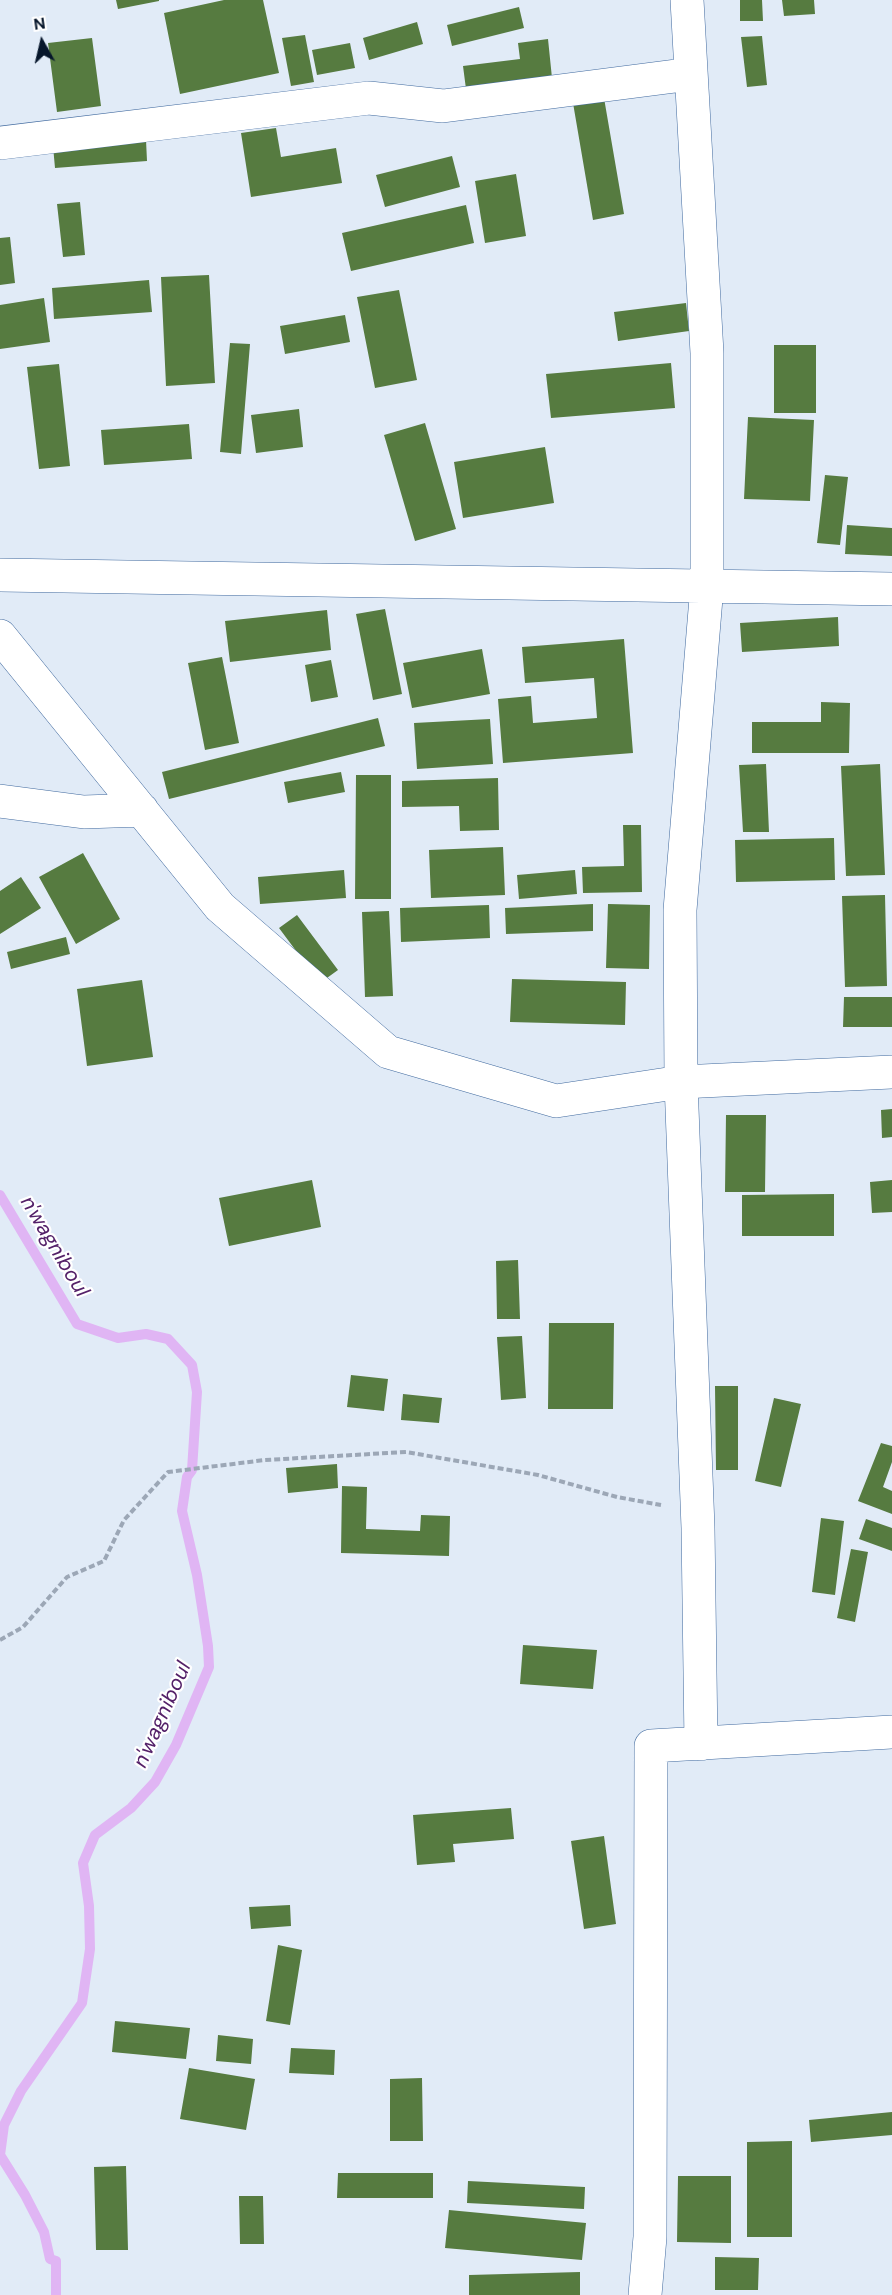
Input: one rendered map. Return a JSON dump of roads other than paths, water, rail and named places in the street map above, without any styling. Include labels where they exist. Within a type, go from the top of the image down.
[{"type":"street","points":[[687,0],[707,353],[707,586],[680,910],[681,1082],[698,1528],[701,1743]]},
{"type":"street","points":[[0,142],[369,98],[443,106],[691,74]]},
{"type":"street","points":[[0,575],[892,589]]},
{"type":"street","points":[[0,636],[220,907],[388,1052],[556,1101],[681,1082],[892,1072]]},
{"type":"street","points":[[0,801],[84,812],[142,810]]},
{"type":"street","points":[[645,2295],[650,2225],[651,1746],[892,1732]]},
{"type":"waterway","name":"n'wagniboul","points":[[0,1195],[77,1324],[118,1338],[146,1334],[168,1339],[192,1365],[197,1392],[192,1470],[187,1477],[182,1511],[197,1575],[209,1667],[176,1745],[155,1782],[131,1808],[95,1835],[83,1863],[89,1906],[90,1949],[82,2003],[21,2091],[4,2125],[0,2155],[25,2195],[44,2232],[50,2259],[56,2261],[56,2295]]}]
